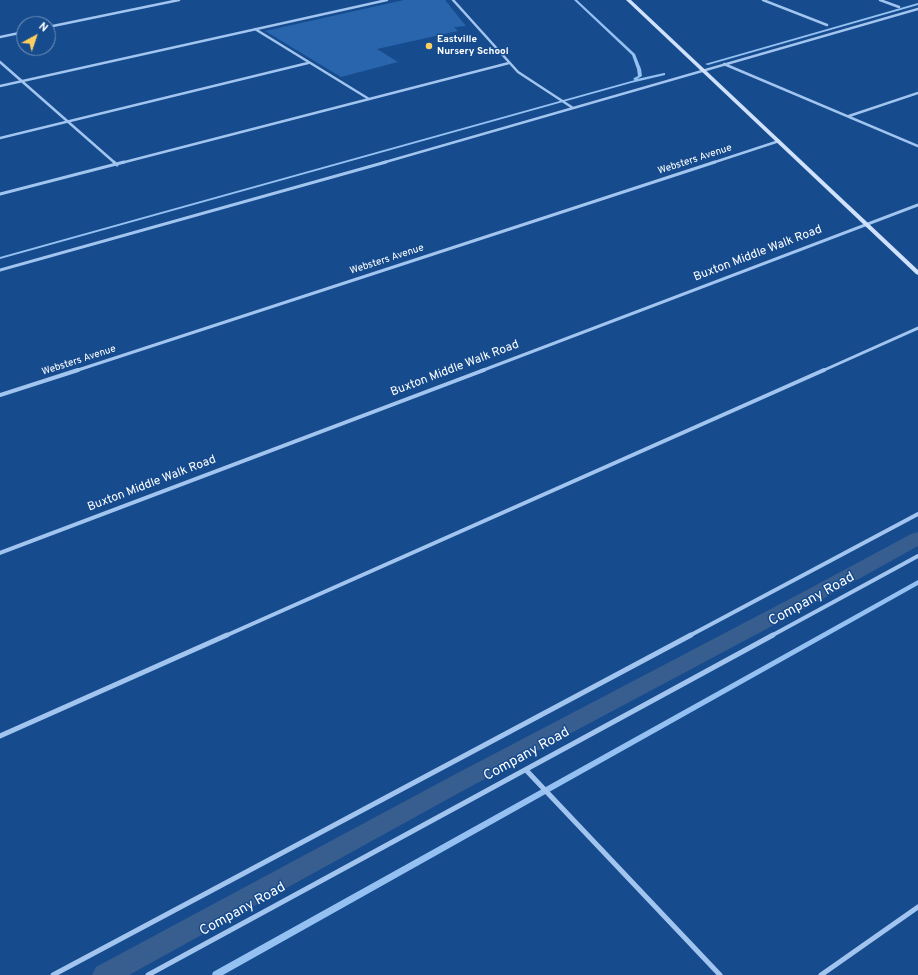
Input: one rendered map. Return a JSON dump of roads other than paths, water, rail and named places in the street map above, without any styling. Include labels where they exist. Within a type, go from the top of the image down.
[{"type":"main road","points":[[628,0],[918,273]]},
{"type":"street","points":[[56,25],[179,0]]},
{"type":"street","points":[[0,86],[387,0]]},
{"type":"street","points":[[453,0],[509,63],[530,81],[573,108]]},
{"type":"street","points":[[763,0],[827,25]]},
{"type":"street","points":[[880,0],[899,7]]},
{"type":"street","points":[[0,270],[918,9]]},
{"type":"street","points":[[255,30],[369,99]]},
{"type":"street","points":[[0,37],[16,34]]},
{"type":"street","points":[[0,62],[117,165]]},
{"type":"street","points":[[0,138],[308,63]]},
{"type":"street","points":[[0,194],[509,63]]},
{"type":"street","points":[[724,64],[918,146]]},
{"type":"street","points":[[848,117],[918,93]]},
{"type":"street","name":"Websters Avenue","points":[[0,395],[778,141]]},
{"type":"street","name":"Buxton Middle Walk Road","points":[[0,553],[918,205]]},
{"type":"street","points":[[0,736],[918,328]]},
{"type":"street","points":[[53,975],[918,514]]},
{"type":"street","name":"Company Road","points":[[148,975],[918,556]]},
{"type":"street","points":[[526,770],[720,975]]},
{"type":"street","points":[[821,975],[918,907]]},
{"type":"waterway","points":[[575,0],[634,55],[640,76],[635,79]]},
{"type":"waterway","points":[[707,64],[918,4]]},
{"type":"waterway","points":[[0,258],[630,82],[664,74]]},
{"type":"waterway","points":[[105,975],[458,783],[812,596],[918,538]]},
{"type":"waterway","points":[[216,975],[918,582]]},
{"type":"place","name":"Eastville Nursery School","points":[[429,46]]}]
